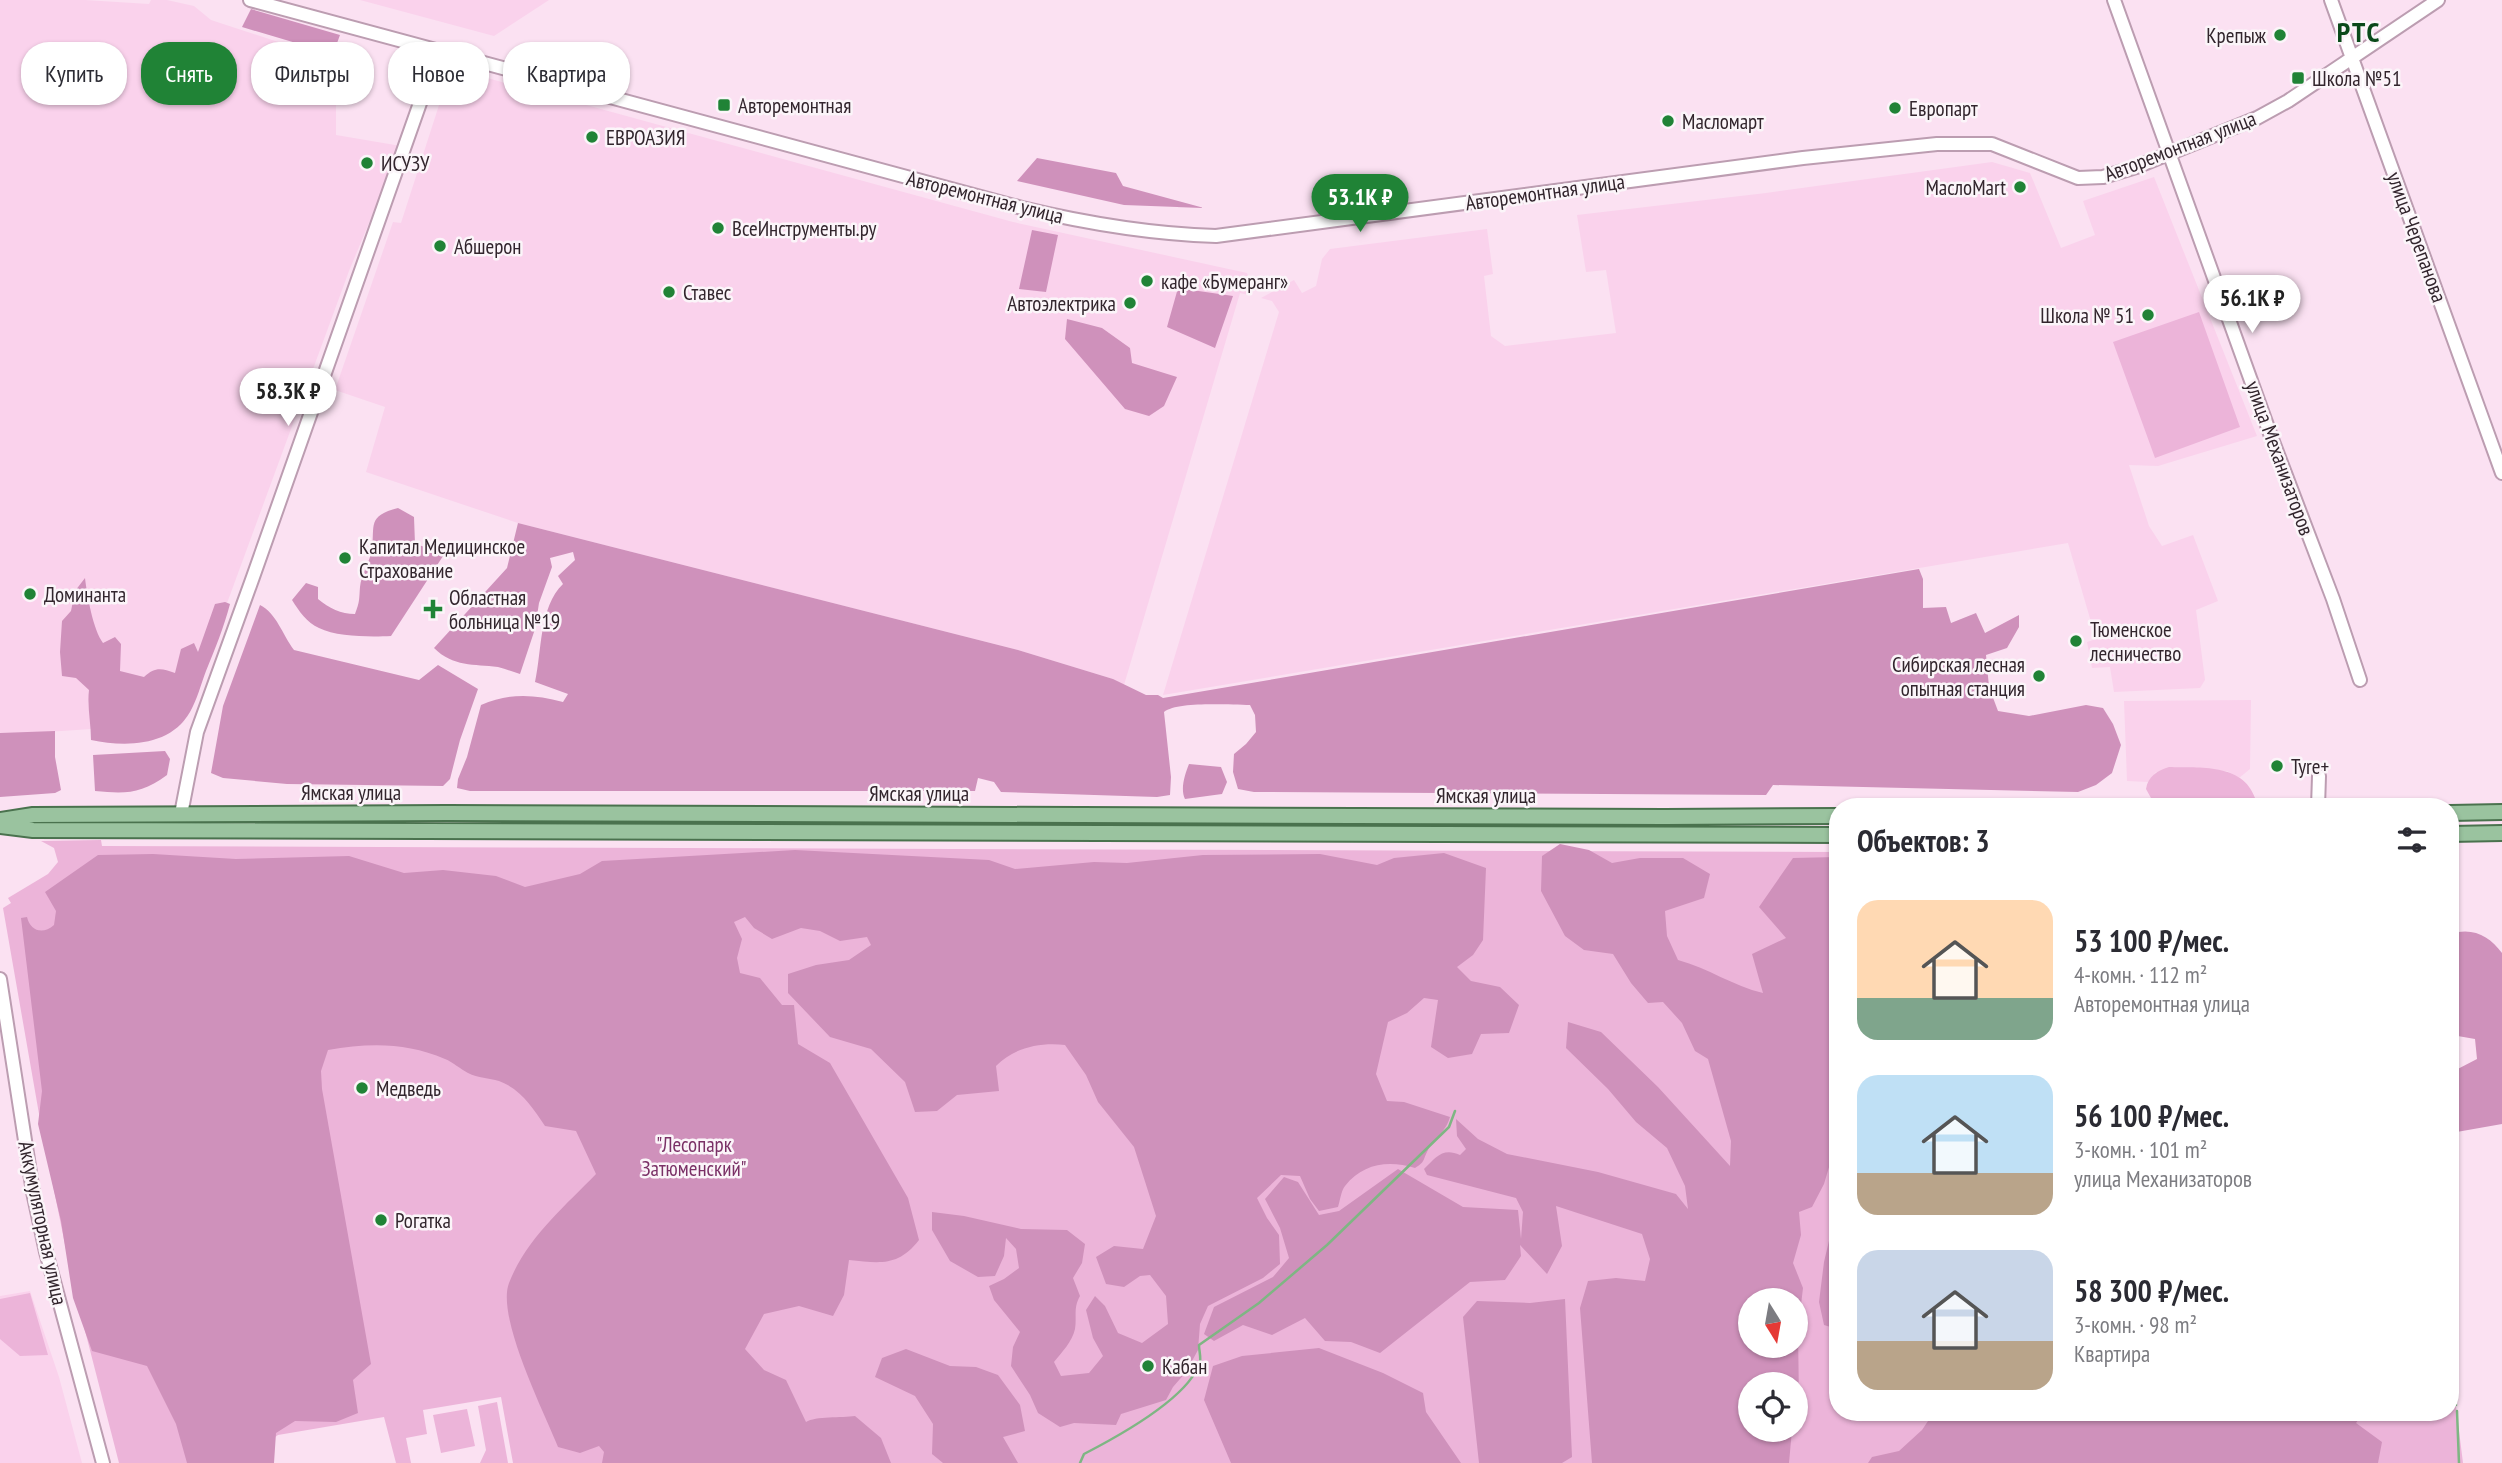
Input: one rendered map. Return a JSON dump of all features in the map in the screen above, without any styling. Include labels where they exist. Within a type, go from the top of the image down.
[{"type":"main road","points":[[2459,813],[2502,812]]},
{"type":"main road","name":"Ямская улица","points":[[0,820],[33,815],[447,813],[1829,816]]},
{"type":"main road","points":[[785,814],[785,833]]},
{"type":"main road","name":"Ямская улица","points":[[0,826],[33,830],[1829,835]]},
{"type":"main road","points":[[2459,834],[2502,833]]},
{"type":"street","name":"Авторемонтная улица","points":[[250,0],[402,42]]},
{"type":"street","name":"улица Механизаторов","points":[[2115,0],[2360,680]]},
{"type":"street","name":"улица Черепанова","points":[[2332,0],[2502,473]]},
{"type":"street","name":"Авторемонтная улица","points":[[489,66],[1068,219],[1185,235],[1239,234],[1891,147],[1992,144],[2029,157],[2067,175],[2089,179],[2136,167],[2257,118],[2288,101],[2438,0]]},
{"type":"street","points":[[181,814],[197,732],[419,105]]},
{"type":"street","points":[[2318,798],[2319,776]]},
{"type":"street","name":"Аккумуляторная улица","points":[[0,979],[38,1216],[103,1463]]},
{"type":"shaded area","points":[[0,0],[85,0],[149,4],[151,0],[167,0],[194,6],[211,20],[278,42],[251,42],[251,105],[336,105],[336,135],[401,146],[349,271],[183,723],[0,735]]},
{"type":"shaded area","points":[[360,0],[549,0],[494,36]]},
{"type":"shaded area","points":[[489,78],[503,82],[503,105],[586,105],[1013,222],[1247,273],[1252,286],[1249,295],[1240,293],[1124,685],[1113,679],[1018,650],[518,523],[366,472],[385,407],[335,390],[393,222],[401,223],[439,105],[489,105]]},
{"type":"shaded area","points":[[1992,162],[2030,173],[2061,248],[2095,235],[2083,201],[2154,177],[2257,436],[2158,466],[2129,465],[2149,526],[2162,546],[2193,535],[2218,601],[2196,610],[2205,680],[2200,688],[2114,692],[2110,667],[2092,668],[2087,642],[2096,639],[2068,543],[1163,695],[1279,312],[1272,301],[1261,298],[1294,280],[1302,293],[1316,286],[1322,259],[1330,249],[1487,229],[1493,274],[1484,276],[1491,336],[1505,346],[1616,333],[1606,270],[1586,272],[1577,215],[1766,193]]},
{"type":"shaded area","points":[[2251,700],[2250,769],[2239,778],[2227,771],[2156,772],[2148,782],[2127,781],[2124,701]]},
{"type":"shaded area","points":[[30,1291],[59,1377],[82,1463],[0,1463],[0,1296]]},
{"type":"green space","points":[[251,9],[340,35],[337,42],[293,42],[242,27]]},
{"type":"green space","points":[[1037,158],[1116,173],[1123,186],[1204,208],[1124,205],[1017,181]]},
{"type":"green space","points":[[1032,230],[1058,235],[1046,292],[1019,289]]},
{"type":"green space","points":[[1178,288],[1233,296],[1215,348],[1167,327]]},
{"type":"green space","points":[[2199,312],[2240,427],[2155,458],[2113,342]]},
{"type":"green space","points":[[1067,319],[1102,328],[1130,348],[1132,363],[1177,377],[1164,406],[1149,416],[1125,409],[1065,339]]},
{"type":"green space","points":[[398,508],[414,517],[415,544],[425,547],[434,544],[445,553],[391,636],[344,635],[326,631],[311,623],[292,600],[306,583],[318,587],[318,599],[326,605],[340,612],[355,614],[361,582],[372,549],[374,522],[381,514]]},
{"type":"green space","points":[[518,523],[1018,650],[1113,679],[1146,695],[1163,698],[1919,569],[1923,579],[1923,608],[1946,607],[1951,623],[1976,613],[1985,633],[2019,615],[2019,627],[2007,648],[1986,655],[1989,687],[1998,711],[2029,716],[2086,705],[2103,708],[2121,745],[2112,773],[2096,785],[2078,792],[1773,785],[1766,795],[1254,792],[1238,789],[1233,772],[1234,754],[1256,732],[1255,715],[1250,705],[1204,704],[1180,706],[1164,712],[1171,777],[1170,795],[1157,797],[1001,792],[994,782],[978,778],[975,791],[470,791],[457,788],[458,779],[481,705],[501,698],[521,696],[563,702],[568,694],[535,682],[545,617],[555,594],[563,584],[558,576],[575,560],[573,552],[550,558],[552,567],[539,603],[535,629],[520,674],[498,667],[456,662],[434,648],[507,568]]},
{"type":"green space","points":[[85,578],[99,637],[103,643],[115,637],[121,644],[120,671],[144,677],[158,669],[175,673],[181,649],[194,643],[198,652],[215,604],[230,604],[190,712],[171,732],[146,742],[118,744],[91,740],[89,690],[76,678],[62,676],[60,652],[62,621],[71,611],[75,591]]},
{"type":"green space","points":[[260,605],[275,619],[294,650],[419,680],[438,665],[478,689],[450,779],[443,786],[287,784],[223,778],[211,773],[223,706]]},
{"type":"green space","points":[[55,731],[55,757],[61,790],[55,793],[0,797],[0,733]]},
{"type":"green space","points":[[165,751],[170,759],[167,775],[158,781],[133,791],[95,791],[93,755]]},
{"type":"green space","points":[[1189,764],[1221,767],[1227,782],[1222,794],[1185,799],[1183,786]]},
{"type":"green space","points":[[2169,767],[2206,768],[2230,773],[2249,787],[2255,798],[2151,798],[2146,789],[2151,777]]},
{"type":"green space","name":"\"Лесопарк Затюменский\"","points":[[101,840],[102,846],[1829,852],[1829,1421],[2458,1421],[2463,1463],[513,1463],[501,1397],[423,1410],[427,1434],[406,1438],[411,1463],[396,1463],[384,1417],[278,1435],[244,1459],[243,1463],[119,1463],[73,1284],[42,1131],[3,908],[11,903],[8,898],[48,874],[58,862],[54,848],[41,841]]},
{"type":"green space","points":[[1560,844],[1589,850],[1612,863],[1640,858],[1683,858],[1710,874],[1704,898],[1665,911],[1667,936],[1678,960],[1763,993],[1752,954],[1786,938],[1759,907],[1793,858],[1829,857],[1829,1167],[1812,1207],[1799,1212],[1801,1235],[1793,1263],[1803,1288],[1738,1288],[1738,1358],[1798,1358],[1799,1372],[1738,1372],[1738,1442],[1791,1442],[1789,1463],[1592,1463],[1580,1308],[1588,1281],[1616,1278],[1645,1281],[1650,1259],[1642,1234],[1556,1206],[1562,1246],[1547,1274],[1520,1245],[1521,1256],[1505,1280],[1470,1282],[1380,1353],[1351,1342],[1325,1341],[1305,1318],[1272,1335],[1243,1325],[1214,1341],[1204,1334],[1214,1307],[1273,1277],[1289,1258],[1280,1228],[1265,1199],[1284,1177],[1298,1182],[1319,1215],[1339,1211],[1398,1169],[1463,1207],[1518,1210],[1521,1239],[1523,1212],[1516,1198],[1427,1175],[1424,1169],[1440,1154],[1449,1152],[1460,1155],[1466,1149],[1457,1136],[1456,1119],[1478,1139],[1507,1154],[1598,1172],[1676,1194],[1688,1209],[1685,1186],[1667,1148],[1636,1122],[1608,1089],[1566,1048],[1568,1022],[1601,1032],[1658,1087],[1730,1166],[1731,1141],[1708,1059],[1695,1051],[1682,1023],[1663,1002],[1648,1003],[1631,983],[1613,954],[1584,950],[1565,936],[1541,891],[1542,856]]},
{"type":"green space","points":[[795,850],[989,860],[1015,869],[1094,862],[1127,863],[1203,855],[1320,854],[1377,865],[1394,858],[1444,853],[1486,868],[1483,940],[1473,955],[1457,967],[1471,981],[1500,987],[1519,1005],[1509,1033],[1481,1034],[1472,1054],[1448,1058],[1431,1047],[1438,1000],[1424,998],[1407,1013],[1388,1022],[1376,1074],[1387,1101],[1404,1102],[1450,1117],[1422,1162],[1415,1168],[1386,1164],[1368,1168],[1345,1186],[1338,1207],[1319,1211],[1310,1199],[1300,1176],[1281,1175],[1257,1198],[1279,1235],[1280,1264],[1263,1278],[1208,1306],[1200,1324],[1198,1350],[1166,1400],[1121,1414],[1116,1425],[1074,1423],[1060,1427],[1038,1413],[1011,1366],[1013,1347],[1020,1332],[994,1300],[989,1286],[1019,1268],[1016,1249],[1006,1238],[1004,1256],[995,1276],[978,1277],[950,1261],[932,1230],[932,1212],[1021,1229],[1067,1230],[1085,1244],[1082,1263],[1073,1278],[1080,1296],[1074,1334],[1054,1362],[1061,1376],[1089,1373],[1103,1356],[1093,1338],[1086,1310],[1095,1296],[1105,1306],[1118,1333],[1142,1343],[1168,1324],[1166,1296],[1150,1275],[1140,1276],[1124,1287],[1106,1284],[1096,1257],[1114,1246],[1143,1249],[1156,1216],[1134,1147],[1098,1102],[1086,1075],[1065,1045],[1046,1044],[1010,1055],[996,1066],[999,1091],[957,1095],[937,1111],[915,1112],[905,1082],[871,1049],[830,1037],[788,993],[788,974],[816,965],[849,960],[871,945],[867,937],[840,941],[820,931],[801,928],[772,939],[754,928],[745,917],[734,922],[742,939],[737,958],[740,973],[760,978],[782,1005],[794,1005],[798,1044],[830,1063],[908,1198],[919,1240],[896,1259],[879,1262],[849,1260],[844,1295],[833,1316],[799,1306],[764,1314],[745,1349],[764,1370],[786,1380],[806,1422],[855,1416],[881,1438],[891,1463],[602,1463],[604,1452],[599,1446],[580,1453],[558,1447],[523,1365],[509,1318],[507,1298],[509,1283],[525,1252],[547,1224],[596,1174],[576,1131],[545,1126],[526,1100],[507,1084],[472,1075],[448,1060],[430,1053],[387,1046],[328,1050],[321,1071],[322,1089],[371,1364],[353,1380],[358,1413],[336,1422],[295,1421],[276,1433],[274,1463],[187,1463],[176,1424],[147,1366],[92,1351],[73,1298],[61,1221],[38,1124],[42,1091],[21,918],[27,917],[31,926],[41,931],[54,925],[56,911],[45,892],[98,855],[153,854],[236,859],[349,856],[404,873],[443,870],[496,876],[525,887],[580,874],[602,861]]},
{"type":"green space","points":[[2465,931],[2483,936],[2502,953],[2502,1124],[2459,1132],[2459,1068],[2477,1059],[2475,1039],[2459,1036],[2459,932]]},
{"type":"green space","points":[[1829,1241],[1829,1327],[1824,1325],[1819,1302]]},
{"type":"green space","points":[[30,1293],[48,1355],[20,1356],[0,1339],[0,1299]]},
{"type":"green space","points":[[1565,1299],[1572,1457],[1562,1463],[1479,1463],[1463,1317],[1477,1301],[1530,1303]]},
{"type":"green space","points":[[1319,1348],[1383,1373],[1423,1393],[1426,1412],[1461,1463],[1231,1463],[1204,1400],[1213,1366],[1242,1356]]},
{"type":"green space","points":[[906,1349],[950,1366],[976,1367],[998,1375],[1020,1405],[1025,1431],[1003,1437],[1018,1463],[943,1463],[932,1454],[933,1424],[915,1396],[875,1377],[882,1358]]},
{"type":"green space","points":[[497,1402],[508,1463],[480,1463],[486,1450],[478,1406]]},
{"type":"green space","points":[[467,1409],[475,1446],[441,1453],[433,1415]]},
{"type":"green space","points":[[1928,1421],[2357,1421],[2356,1423],[2382,1442],[2378,1463],[1868,1463],[1872,1457],[1899,1451]]},
{"type":"waterway","points":[[1080,1463],[1084,1454],[1149,1416],[1182,1389],[1200,1362],[1199,1345],[1259,1303],[1327,1245],[1449,1127],[1455,1111]]},
{"type":"waterway","points":[[2457,1421],[2459,1463]]},
{"type":"place","name":"Крепыж","points":[[2280,35]]},
{"type":"place","name":"Школа №51","points":[[2298,78]]},
{"type":"place","name":"Авторемонтная","points":[[724,105]]},
{"type":"place","name":"Европарт","points":[[1895,108]]},
{"type":"place","name":"Масломарт","points":[[1668,121]]},
{"type":"place","name":"ЕВРОАЗИЯ","points":[[592,137]]},
{"type":"place","name":"ИСУЗУ","points":[[367,163]]},
{"type":"place","name":"МаслоMart","points":[[2020,187]]},
{"type":"place","name":"ВсеИнструменты.ру","points":[[718,228]]},
{"type":"place","name":"Абшерон","points":[[440,246]]},
{"type":"place","name":"кафе «Бумеранг»","points":[[1147,281]]},
{"type":"place","name":"Ставес","points":[[669,292]]},
{"type":"place","name":"Автоэлектрика","points":[[1130,303]]},
{"type":"place","name":"Школа № 51","points":[[2148,315]]},
{"type":"place","name":"Капитал Медицинское Страхование","points":[[345,558]]},
{"type":"place","name":"Доминанта","points":[[30,594]]},
{"type":"place","name":"Областная больница №19","points":[[433,609]]},
{"type":"place","name":"Тюменское лесничество","points":[[2076,641]]},
{"type":"place","name":"Сибирская лесная опытная станция","points":[[2039,676]]},
{"type":"place","name":"Tyre+","points":[[2277,766]]},
{"type":"place","name":"Медведь","points":[[362,1088]]},
{"type":"place","name":"Рогатка","points":[[381,1220]]},
{"type":"place","name":"Кабан","points":[[1148,1366]]},
{"type":"district","name":"РТС","points":[[2359,31]]}]
